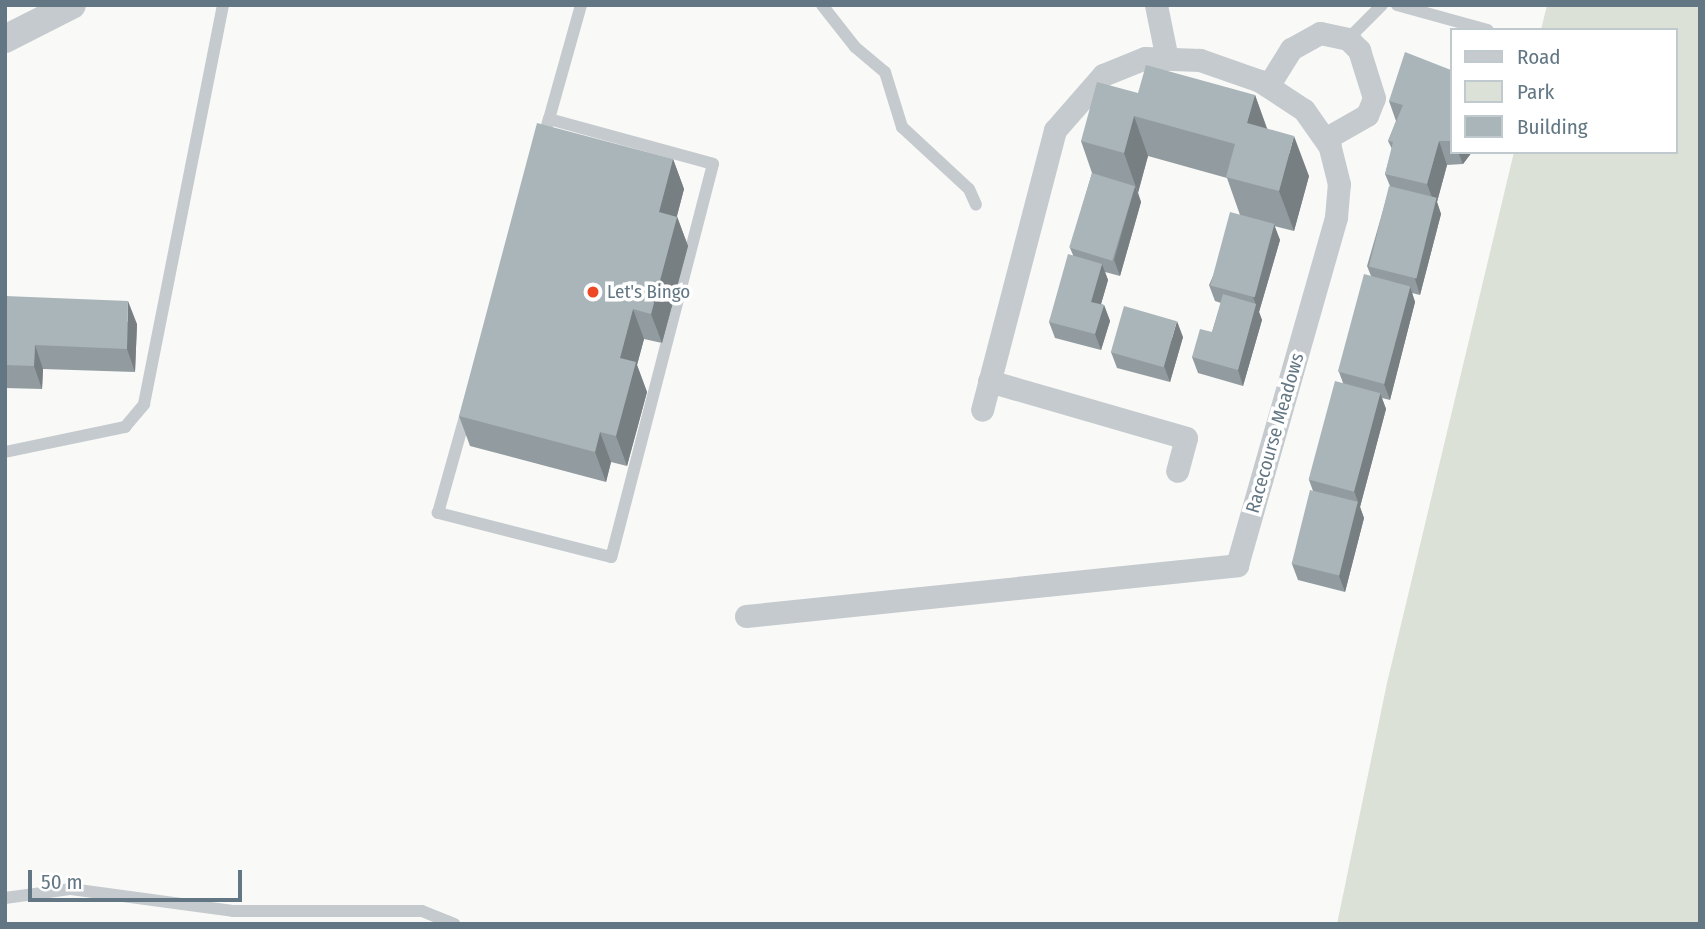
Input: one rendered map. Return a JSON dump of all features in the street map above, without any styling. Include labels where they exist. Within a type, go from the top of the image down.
[{"type":"street","points":[[5,39],[72,5]]},
{"type":"street","points":[[1156,5],[1167,59]]},
{"type":"street","points":[[1268,86],[1291,48],[1321,33],[1348,38],[1359,50],[1374,98],[1367,115],[1325,139]]},
{"type":"street","name":"Racecourse Meadows","points":[[746,616],[1237,565],[1336,217],[1339,184],[1325,139],[1304,110],[1268,86],[1199,60],[1146,58],[1104,75],[1055,130],[989,381]]},
{"type":"street","points":[[982,410],[989,381],[1186,438],[1177,471]]},
{"type":"lane","points":[[5,452],[125,427],[144,404],[223,5]]},
{"type":"lane","points":[[549,119],[713,164],[611,557],[438,513],[581,5]]},
{"type":"lane","points":[[822,5],[855,47],[885,72],[902,127],[969,189],[975,205]]},
{"type":"lane","points":[[1348,38],[1382,5]]},
{"type":"lane","points":[[1397,5],[1481,28]]},
{"type":"lane","points":[[5,898],[71,889],[233,911],[422,911],[454,924]]},
{"type":"green space","points":[[1547,5],[1700,5],[1700,924],[1337,924],[1387,683],[1514,154],[1677,154],[1677,28],[1541,28]]},
{"type":"building","points":[[1405,52],[1450,70],[1450,141],[1439,141],[1427,184],[1385,174],[1393,142],[1388,141],[1403,105],[1389,101]]},
{"type":"building","points":[[1146,65],[1255,95],[1247,123],[1294,136],[1279,191],[1226,177],[1235,144],[1134,116],[1124,153],[1081,141],[1097,82],[1138,93]]},
{"type":"building","name":"Let's Bingo","points":[[537,123],[673,159],[659,212],[677,217],[651,314],[633,309],[620,358],[636,362],[616,436],[600,432],[595,452],[459,416]]},
{"type":"building","points":[[1092,173],[1135,186],[1112,261],[1069,248]]},
{"type":"building","points":[[1389,186],[1437,198],[1416,278],[1369,267]]},
{"type":"building","points":[[1230,212],[1274,224],[1255,297],[1210,285]]},
{"type":"building","points":[[1068,254],[1102,264],[1091,302],[1104,305],[1095,334],[1049,322]]},
{"type":"building","points":[[1364,274],[1410,286],[1384,384],[1338,372]]},
{"type":"building","points":[[1223,294],[1256,304],[1238,370],[1192,357],[1200,329],[1212,332]]},
{"type":"building","points":[[5,296],[128,301],[127,349],[35,345],[34,366],[5,365]]},
{"type":"building","points":[[1124,306],[1177,321],[1164,367],[1111,352]]},
{"type":"building","points":[[1335,381],[1380,393],[1354,492],[1309,480]]},
{"type":"building","points":[[1310,490],[1358,502],[1339,576],[1292,564]]},
{"type":"place","name":"Let's Bingo","points":[[593,292]]}]
